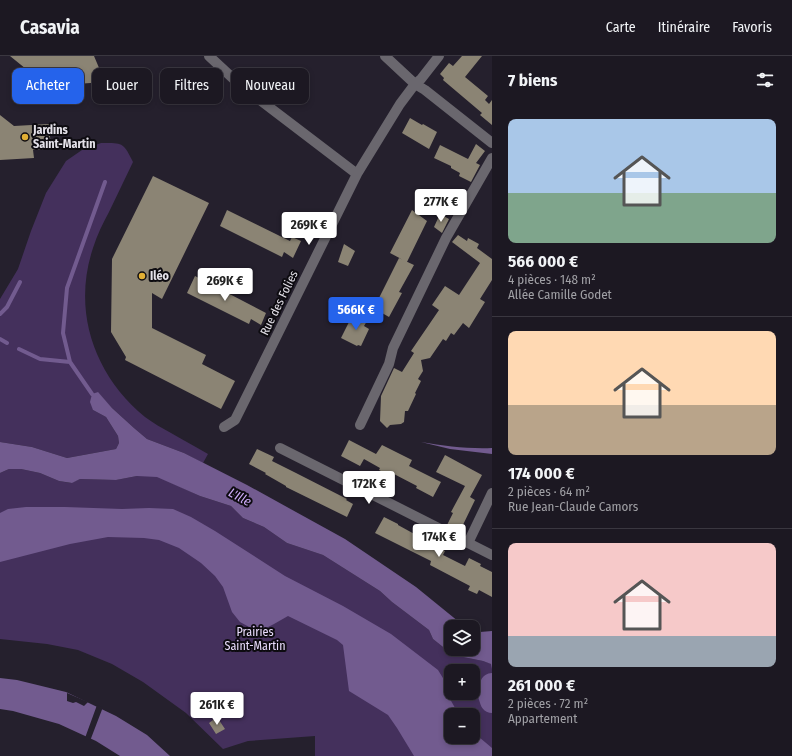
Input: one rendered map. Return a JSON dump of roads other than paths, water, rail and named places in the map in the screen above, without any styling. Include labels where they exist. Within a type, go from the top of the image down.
[{"type":"street","points":[[210,56],[239,84],[357,174]]},
{"type":"street","points":[[385,56],[416,84],[492,143]]},
{"type":"street","name":"Rue des Folies","points":[[224,427],[235,420],[357,174],[400,104],[439,56]]},
{"type":"street","points":[[360,425],[389,364],[393,348],[446,238],[492,158]]},
{"type":"street","points":[[280,448],[492,555]]},
{"type":"street","points":[[468,543],[492,493]]},
{"type":"water","name":"L'Ille","points":[[98,392],[112,408],[147,439],[184,453],[247,485],[345,539],[416,587],[457,620],[444,620],[444,648],[433,639],[429,630],[380,591],[323,555],[287,543],[264,527],[243,518],[231,506],[200,496],[157,477],[137,476],[116,480],[80,479],[72,483],[59,481],[40,473],[21,469],[9,469],[0,473],[0,442],[32,447],[67,458],[116,449],[119,443],[118,436],[106,417],[93,410],[90,402],[92,394]]},
{"type":"water","points":[[421,442],[456,447],[492,448],[492,454],[450,449]]},
{"type":"water","points":[[26,507],[65,507],[173,509],[191,517],[285,576],[343,606],[391,634],[438,670],[444,680],[444,700],[451,700],[455,708],[444,708],[444,744],[480,744],[480,738],[492,748],[492,756],[414,756],[388,715],[349,691],[343,645],[337,640],[288,616],[266,628],[251,628],[240,622],[232,612],[223,587],[215,576],[201,563],[179,548],[159,540],[108,537],[70,544],[0,562],[0,513],[8,509]]},
{"type":"water","points":[[492,631],[492,669],[491,664],[458,656],[480,656],[480,632]]},
{"type":"water","points":[[0,678],[17,680],[66,692],[116,716],[147,735],[170,756],[120,756],[96,741],[59,724],[13,711],[0,709]]},
{"type":"waterway","points":[[92,394],[70,362],[63,333],[67,288],[105,182]]},
{"type":"waterway","points":[[0,314],[7,307],[20,282]]},
{"type":"waterway","points":[[0,339],[7,343]]},
{"type":"waterway","points":[[19,349],[40,359],[70,362]]},
{"type":"waterway","points":[[492,685],[490,695],[492,701]]},
{"type":"place","name":"Jardins Saint-Martin","points":[[25,137]]},
{"type":"place","name":"Iléo","points":[[142,276]]},
{"type":"park label","name":"Prairies Saint-Martin","points":[[255,639]]}]
